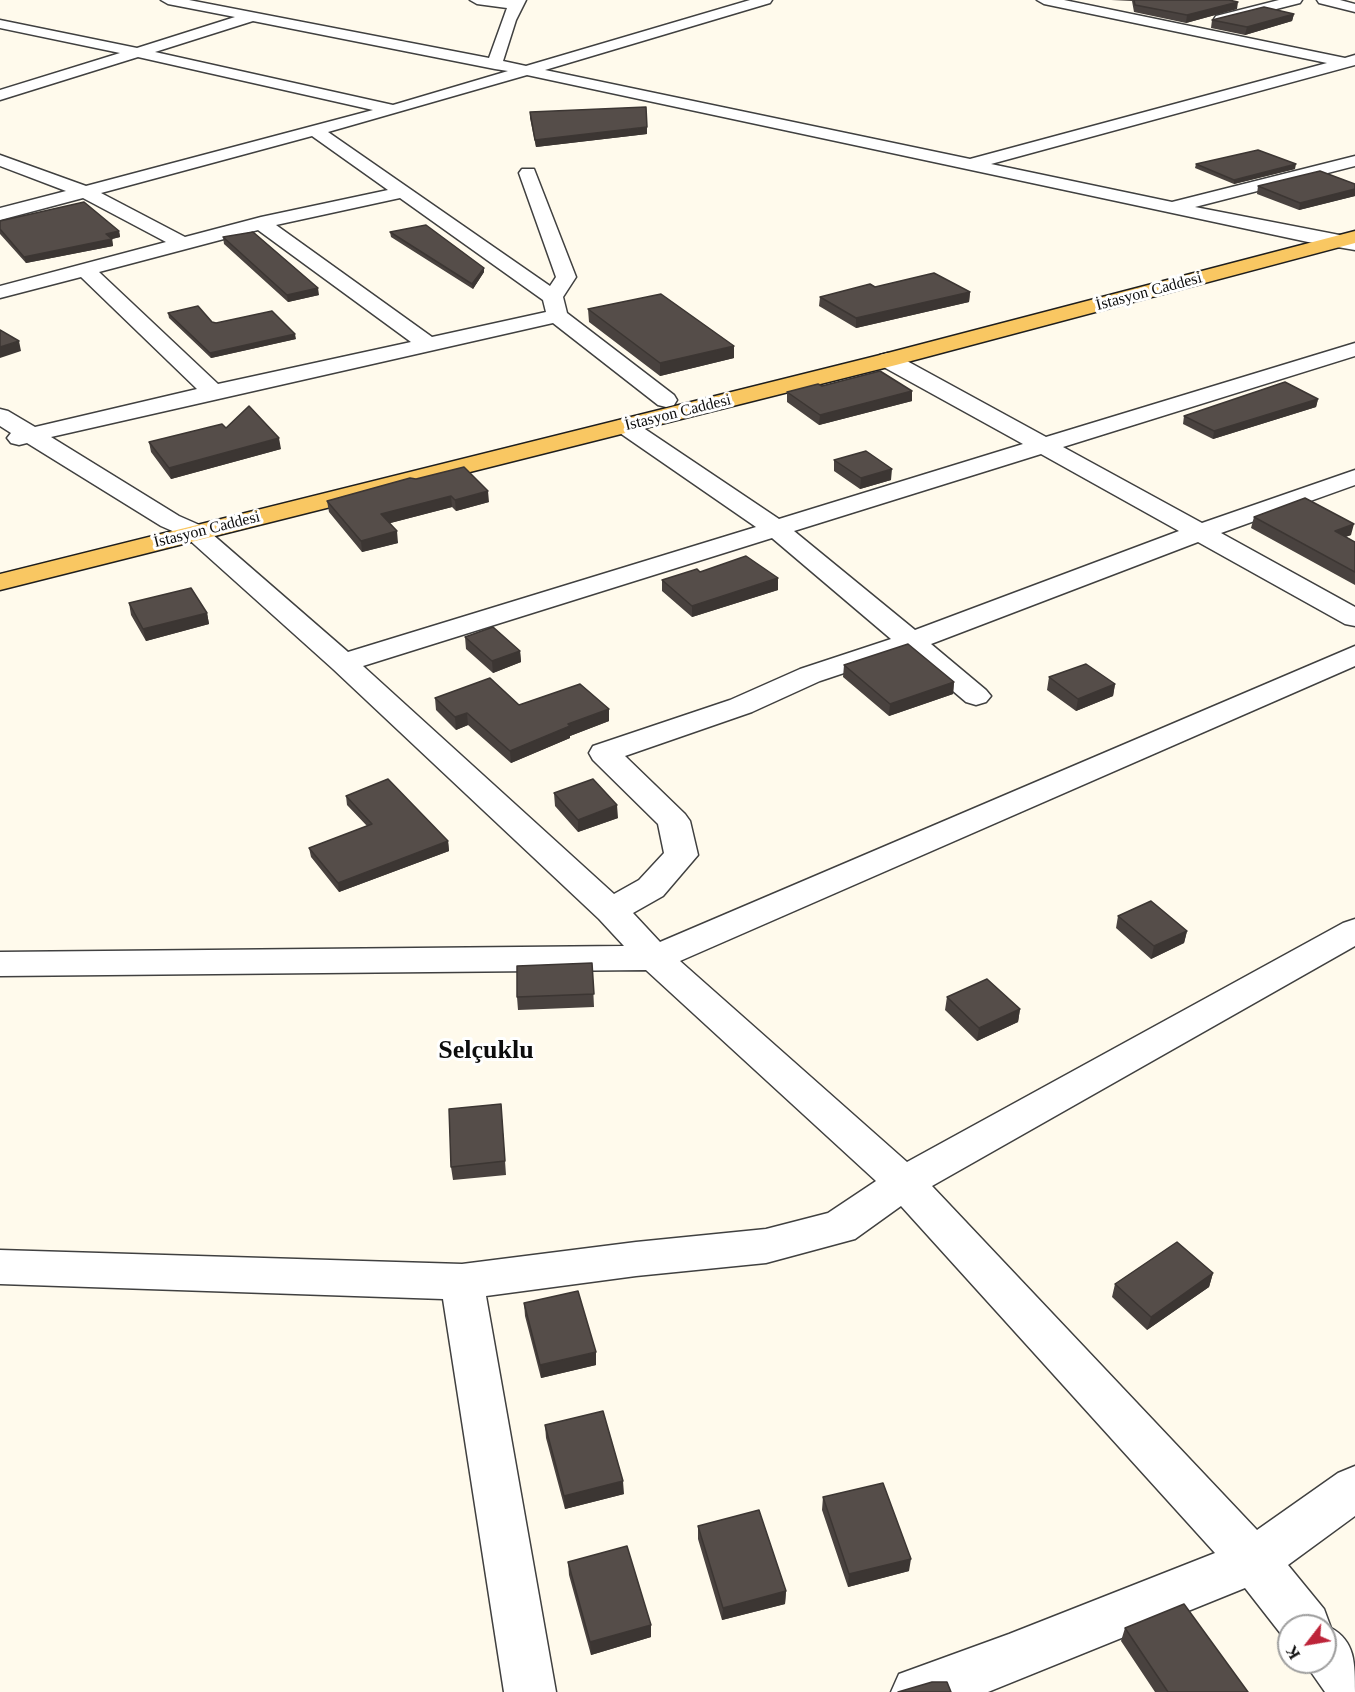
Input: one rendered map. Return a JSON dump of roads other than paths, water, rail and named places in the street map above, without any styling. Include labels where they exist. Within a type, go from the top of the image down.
[{"type":"main road","name":"İstasyon Caddesi","points":[[0,582],[183,527],[625,426],[888,360],[1342,240]]},
{"type":"main road","points":[[0,563],[183,527],[666,400],[1342,240]]},
{"type":"street","points":[[168,0],[495,64],[1171,207],[1342,240]]},
{"type":"street","points":[[477,0],[516,3],[495,64]]},
{"type":"street","points":[[0,214],[393,111],[765,0]]},
{"type":"street","points":[[1044,0],[1352,62]]},
{"type":"street","points":[[1184,28],[1295,0]]},
{"type":"street","points":[[1324,0],[1355,8]]},
{"type":"street","points":[[0,95],[255,16]]},
{"type":"street","points":[[0,24],[137,52],[393,111]]},
{"type":"street","points":[[11,42],[45,33]]},
{"type":"street","points":[[972,164],[1352,62]]},
{"type":"street","points":[[317,132],[403,192],[555,307],[666,400]]},
{"type":"street","points":[[0,160],[86,192],[183,244]]},
{"type":"street","points":[[1171,207],[1355,161]]},
{"type":"street","points":[[528,173],[566,277],[555,307]]},
{"type":"street","points":[[0,292],[261,223],[403,192]]},
{"type":"street","points":[[261,223],[428,344]]},
{"type":"street","points":[[85,270],[213,392]]},
{"type":"street","points":[[0,443],[428,344],[555,307]]},
{"type":"street","points":[[343,663],[1355,349]]},
{"type":"street","points":[[888,360],[1355,618]]},
{"type":"street","points":[[0,416],[183,527],[343,663],[611,911],[655,958],[904,1183],[1254,1561],[1296,1614]]},
{"type":"street","points":[[625,426],[776,529],[976,696]]},
{"type":"street","points":[[611,911],[651,888],[681,855],[674,821],[604,753],[741,706],[810,675],[910,642],[1200,532],[1354,478]]},
{"type":"street","points":[[0,964],[655,958],[1355,655]]},
{"type":"street","points":[[0,1268],[462,1282],[636,1259],[766,1246],[840,1227],[904,1183],[1355,932]]},
{"type":"street","points":[[462,1282],[530,1692]]},
{"type":"street","points":[[917,1692],[1009,1659],[1254,1561],[1355,1488]]},
{"type":"street","points":[[1337,1666],[1355,1689]]},
{"type":"district","name":"Selçuklu","points":[[486,1051]]}]
